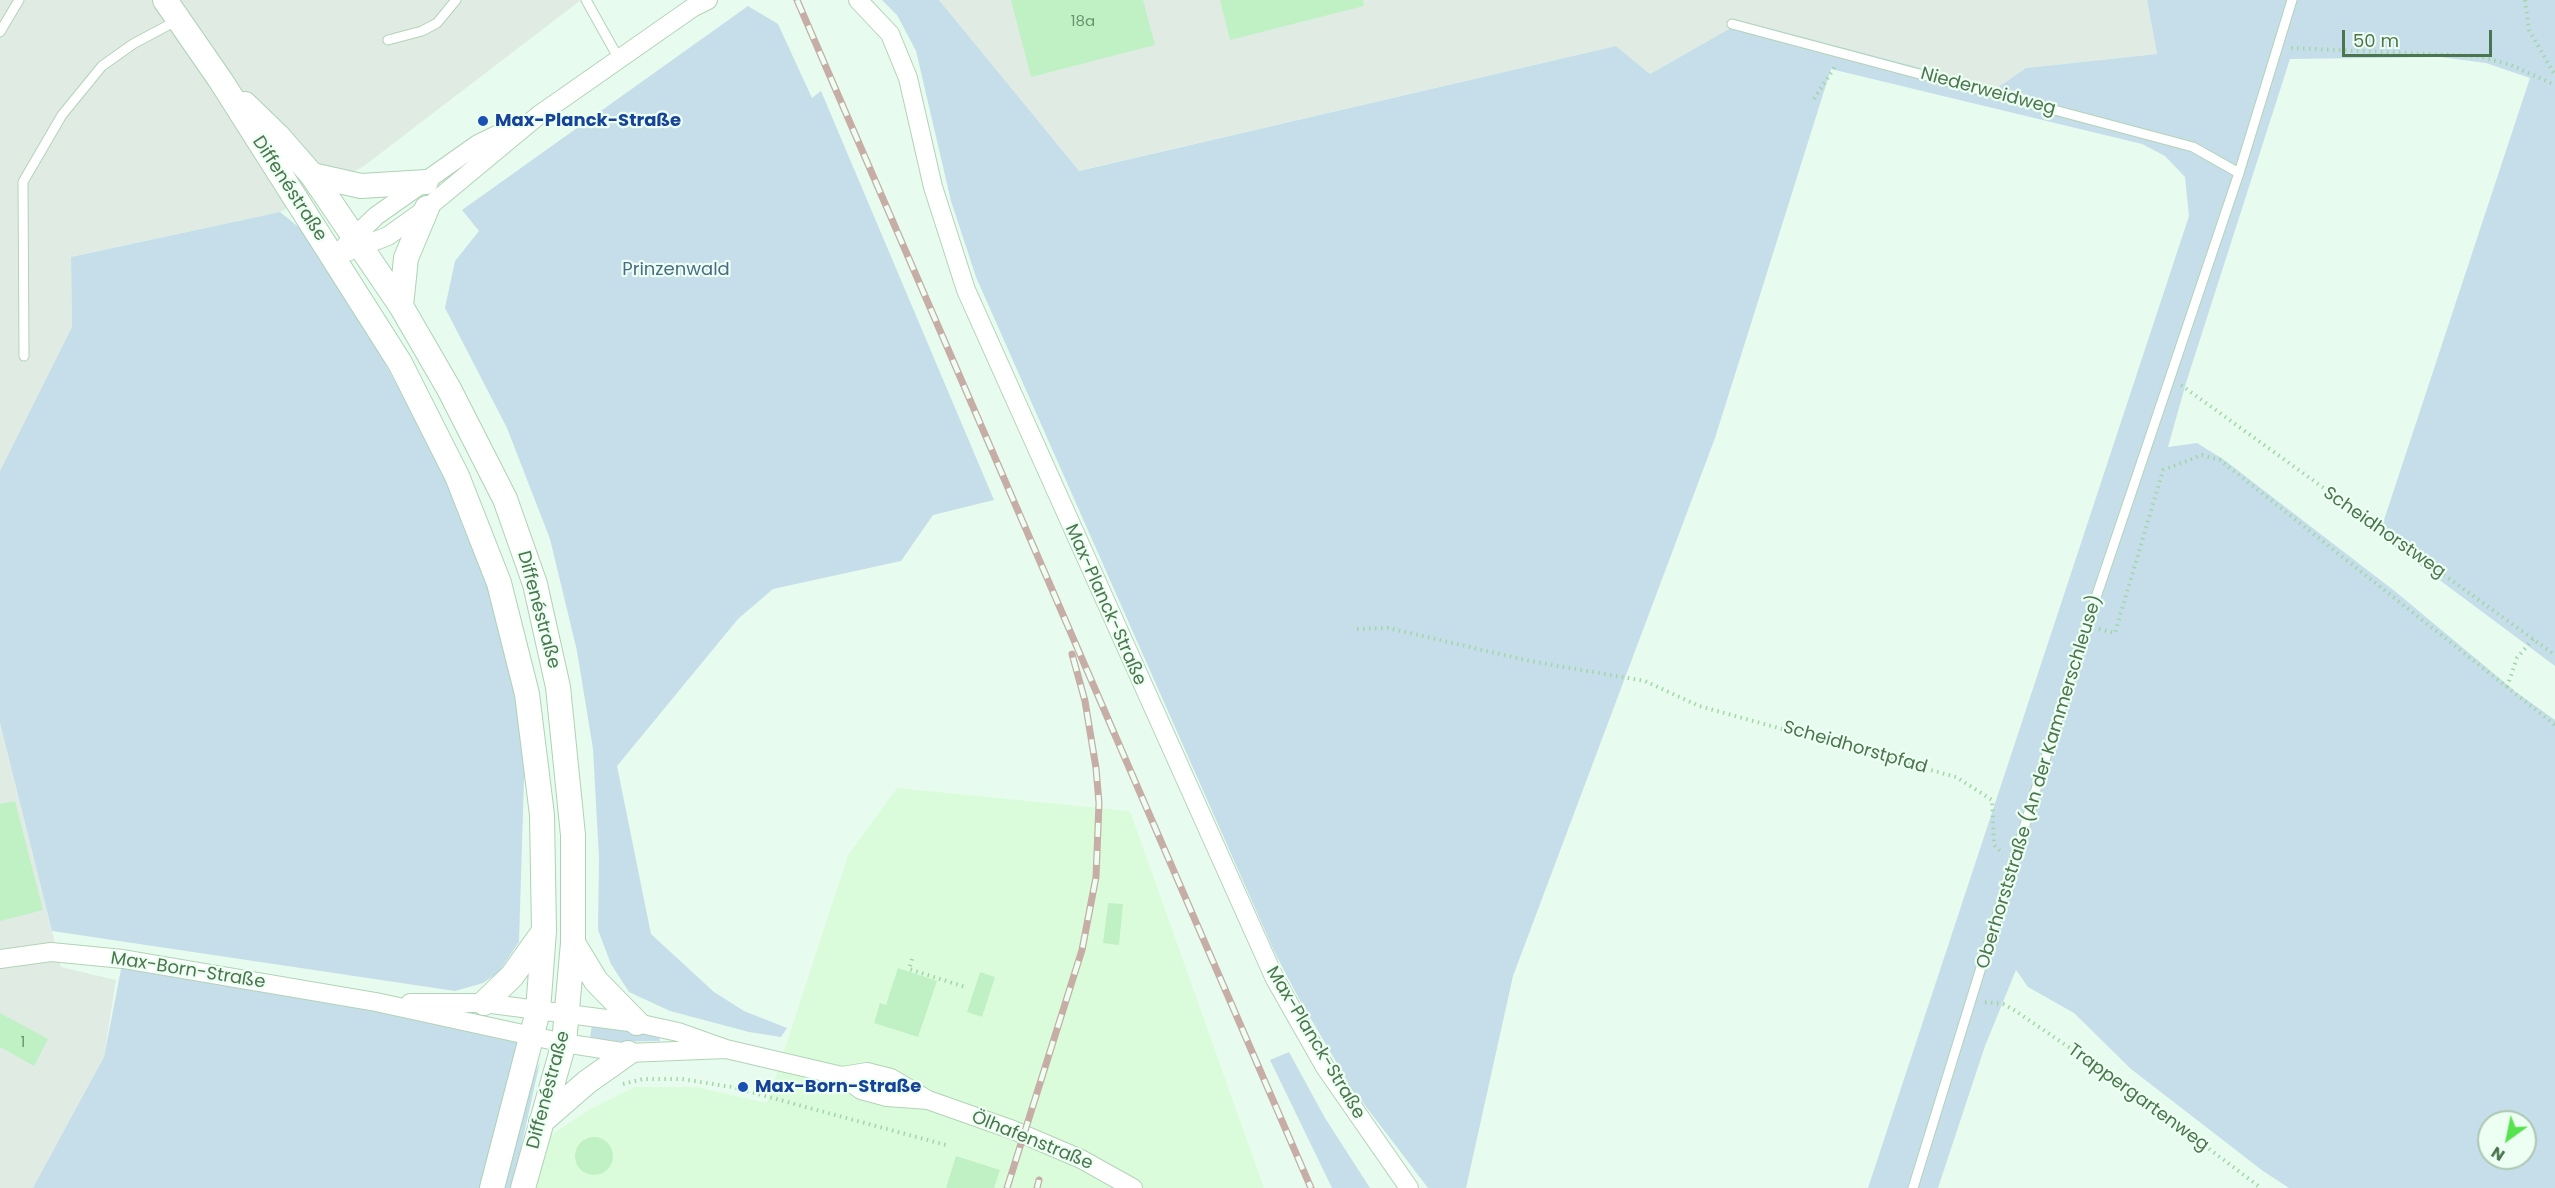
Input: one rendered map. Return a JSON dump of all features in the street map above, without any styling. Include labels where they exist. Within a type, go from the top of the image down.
[{"type":"main road","name":"Diffenéstraße","points":[[165,0],[221,81],[400,363],[457,476],[499,583],[527,694],[542,815],[544,931],[538,1011],[492,1188]]},
{"type":"main road","name":"Diffenéstraße","points":[[221,81],[278,136],[312,175],[401,306],[449,389],[505,499],[535,584],[558,687],[573,836],[573,943],[564,1043],[523,1188]]},
{"type":"main road","points":[[312,175],[361,186],[426,182]]},
{"type":"main road","points":[[401,306],[406,258],[427,208]]},
{"type":"main road","points":[[484,1003],[512,976],[544,931]]},
{"type":"main road","points":[[573,943],[596,981],[637,1023]]},
{"type":"main road","points":[[541,1122],[587,1082],[628,1053]]},
{"type":"street","points":[[358,241],[388,236],[427,208],[538,115],[708,0]]},
{"type":"street","name":"Max-Planck-Straße","points":[[858,0],[890,34],[908,78],[933,187],[966,290],[1084,560],[1275,979],[1325,1067],[1408,1188]]},
{"type":"street","points":[[334,257],[358,241],[376,216],[478,144],[538,115]]},
{"type":"street","name":"Max-Born-Straße","points":[[0,959],[51,952],[123,959],[376,1002],[532,1035]]},
{"type":"street","name":"Max-Born-Straße","points":[[376,1002],[484,1003],[568,1013]]},
{"type":"street","name":"Ölhafenstraße","points":[[568,1013],[637,1023],[678,1032],[726,1049],[842,1076],[861,1090],[886,1097],[928,1100],[1024,1134],[1081,1159],[1132,1188]]},
{"type":"street","name":"Ölhafenstraße","points":[[532,1035],[564,1043],[628,1053],[726,1049]]},
{"type":"lane","points":[[0,32],[19,0]]},
{"type":"lane","points":[[388,40],[422,31],[437,23],[456,0]]},
{"type":"lane","points":[[586,0],[619,59]]},
{"type":"lane","name":"Oberhorststraße (An der Kammerschleuse)","points":[[1913,1188],[2086,627],[2239,173],[2292,0]]},
{"type":"lane","points":[[24,356],[23,182],[62,115],[102,66],[133,44],[178,20]]},
{"type":"lane","name":"Niederweidweg","points":[[1732,24],[2193,147],[2239,173]]},
{"type":"path","points":[[2525,0],[2529,30],[2555,75]]},
{"type":"path","points":[[2277,47],[2478,56],[2511,65],[2555,85]]},
{"type":"path","points":[[1814,99],[1843,54]]},
{"type":"path","name":"Scheidhorstweg","points":[[2171,378],[2554,655]]},
{"type":"path","points":[[2086,627],[2115,633],[2163,470],[2202,455],[2220,460],[2555,725]]},
{"type":"path","name":"Scheidhorstpfad","points":[[1358,629],[1388,628],[1530,661],[1645,681],[1699,706],[1956,777],[1992,800],[1994,845],[2014,865]]},
{"type":"path","points":[[2507,687],[2517,657],[2533,639]]},
{"type":"path","points":[[2554,655],[2555,647]]},
{"type":"path","points":[[912,959],[909,969],[965,987]]},
{"type":"path","name":"Trappergartenweg","points":[[1972,1001],[2003,1004],[2014,1010],[2123,1084],[2261,1188]]},
{"type":"path","points":[[618,1086],[643,1079],[682,1078],[732,1087],[945,1145]]},
{"type":"shaded area","points":[[0,0],[581,0],[364,166],[280,212],[71,257],[72,327],[0,471]]},
{"type":"shaded area","points":[[939,0],[2147,0],[2157,54],[2026,68],[1997,88],[1743,21],[1650,74],[1616,46],[1078,171]]},
{"type":"shaded area","points":[[0,723],[61,967],[116,980],[104,1057],[36,1188],[0,1188]]},
{"type":"shaded area","points":[[897,788],[1130,811],[1264,1188],[485,1188],[490,1176],[590,1109],[634,1087],[696,1087],[767,1103],[848,855]]},
{"type":"green space","points":[[882,0],[939,0],[1079,171],[1616,46],[1650,74],[1743,21],[1997,88],[2026,68],[2157,54],[2147,0],[2555,0],[2555,666],[2379,535],[2530,78],[2486,63],[2440,57],[2290,59],[2186,383],[2168,447],[2197,443],[2223,459],[2396,592],[2516,692],[2555,720],[2555,1188],[2289,1188],[2263,1171],[2131,1069],[2074,1013],[2028,987],[2016,970],[1985,1046],[1938,1188],[1868,1188],[2189,216],[2185,177],[2165,156],[2142,144],[1831,69],[1715,438],[1513,976],[1466,1188],[1428,1188],[1351,1087],[1274,951],[976,277],[951,201],[916,51],[897,15]]},
{"type":"green space","name":"Prinzenwald","points":[[748,6],[778,24],[812,98],[821,91],[994,500],[933,515],[901,561],[773,589],[738,619],[617,766],[651,934],[714,992],[744,1011],[787,1028],[781,1037],[749,1032],[670,1011],[629,992],[611,964],[598,930],[599,858],[593,749],[577,651],[550,539],[507,428],[445,308],[455,261],[479,231],[462,210]]},
{"type":"green space","points":[[280,212],[301,229],[368,332],[430,446],[467,527],[501,627],[525,747],[519,942],[498,973],[483,983],[455,991],[52,931],[0,723],[0,471],[72,327],[71,257]]},
{"type":"green space","points":[[123,959],[532,1035],[492,1188],[33,1188],[104,1057]]},
{"type":"green space","points":[[592,1025],[635,1030],[659,1037],[660,1041],[604,1042],[590,1038]]},
{"type":"green space","points":[[1289,1052],[1325,1118],[1370,1188],[1332,1188],[1270,1060]]},
{"type":"green space","points":[[540,1062],[512,1188],[502,1188],[534,1074]]},
{"type":"building","points":[[1011,0],[1143,0],[1155,45],[1031,77]]},
{"type":"building","points":[[1220,0],[1363,0],[1364,6],[1230,40]]},
{"type":"building","points":[[15,801],[43,910],[0,921],[0,804]]},
{"type":"building","points":[[1108,903],[1123,904],[1119,945],[1103,943]]},
{"type":"building","points":[[898,968],[937,981],[918,1037],[874,1023],[880,1003],[886,1005]]},
{"type":"building","points":[[980,972],[995,977],[982,1017],[967,1012]]},
{"type":"building","points":[[0,1013],[48,1039],[34,1066],[0,1047]]},
{"type":"building","points":[[594,1137],[607,1143],[613,1156],[607,1169],[594,1175],[581,1169],[575,1156],[581,1143]]},
{"type":"building","points":[[956,1156],[1000,1170],[994,1188],[946,1188]]},
{"type":"railway","points":[[797,0],[1311,1188]]},
{"type":"railway","points":[[1007,1188],[1082,950],[1096,877],[1099,803],[1096,768],[1085,701],[1072,654]]},
{"type":"railway","points":[[1037,1188],[1039,1180]]},
{"type":"place","name":"Max-Planck-Straße","points":[[483,121]]},
{"type":"place","name":"Max-Born-Straße","points":[[743,1087]]}]
